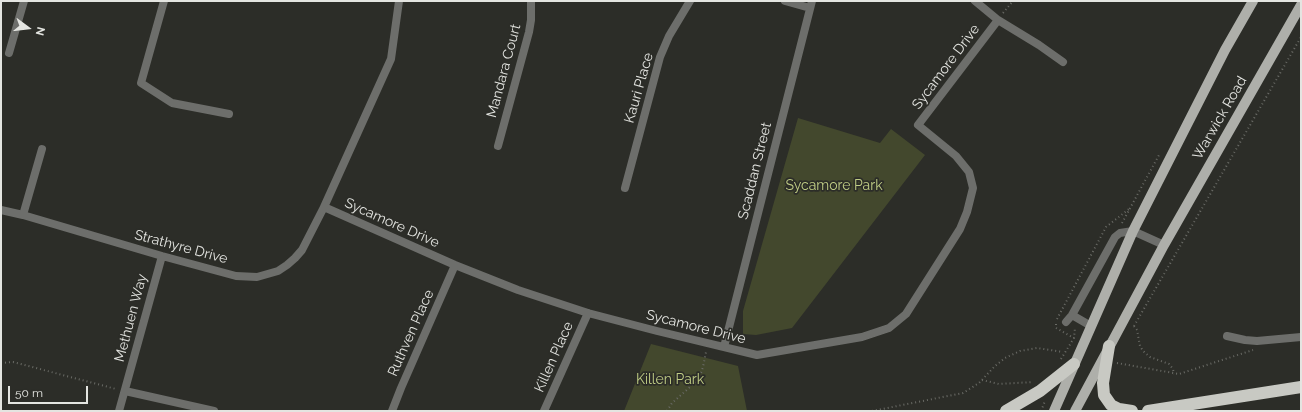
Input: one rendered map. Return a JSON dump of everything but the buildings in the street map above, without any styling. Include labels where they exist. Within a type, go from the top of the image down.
[{"type":"highway","points":[[1109,346],[1103,383],[1104,395],[1111,405],[1119,409],[1132,411]]},
{"type":"highway","points":[[1006,411],[1040,391],[1074,364]]},
{"type":"highway","points":[[1148,411],[1301,387]]},
{"type":"main road","name":"Warwick Road","points":[[1054,411],[1133,231],[1225,50],[1253,1]]},
{"type":"main road","name":"Warwick Road","points":[[1075,411],[1164,245],[1301,5]]},
{"type":"street","points":[[9,53],[24,1]]},
{"type":"street","points":[[164,1],[141,83],[172,103],[229,114]]},
{"type":"street","name":"Sycamore Drive","points":[[399,1],[391,59],[324,206],[455,265],[518,290],[588,313],[757,355],[862,337],[889,328],[906,314],[960,229],[968,212],[973,188],[969,172],[956,156],[918,125],[998,20],[975,1]]},
{"type":"street","name":"Mandara Court","points":[[498,146],[529,32],[531,20],[531,1]]},
{"type":"street","name":"Kauri Place","points":[[625,188],[660,57],[669,36],[690,1]]},
{"type":"street","points":[[785,1],[811,5]]},
{"type":"street","name":"Scaddan Street","points":[[724,347],[811,5]]},
{"type":"street","points":[[998,20],[1039,45],[1063,62]]},
{"type":"street","points":[[23,215],[42,149]]},
{"type":"street","name":"Strathyre Drive","points":[[1,210],[236,276],[257,277],[268,275],[282,268],[295,258],[302,250],[324,206]]},
{"type":"street","points":[[1066,322],[1072,315],[1115,237],[1120,233],[1124,231],[1133,231],[1164,245]]},
{"type":"street","name":"Methuen Way","points":[[119,411],[162,256]]},
{"type":"street","name":"Ruthven Place","points":[[392,411],[455,265]]},
{"type":"street","name":"Killen Place","points":[[544,411],[588,313]]},
{"type":"street","points":[[1072,315],[1091,326]]},
{"type":"street","points":[[1227,336],[1245,340],[1262,341],[1301,337]]},
{"type":"street","points":[[125,391],[214,411]]},
{"type":"path","points":[[998,20],[1012,1]]},
{"type":"path","points":[[1134,326],[1301,37]]},
{"type":"path","points":[[1123,321],[1134,326],[1137,330],[1140,346],[1143,351],[1150,357],[1169,364],[1173,369],[1174,374]]},
{"type":"path","points":[[1057,363],[1074,338]]},
{"type":"path","points":[[667,411],[672,403],[699,379],[703,367],[707,343]]},
{"type":"path","points":[[872,411],[958,395],[971,389],[998,363],[1016,352],[1037,348],[1063,352]]},
{"type":"path","points":[[1117,363],[1174,374],[1185,373],[1258,349]]},
{"type":"path","points":[[1,363],[13,362],[125,391]]},
{"type":"path","points":[[982,380],[999,384],[1034,382]]},
{"type":"green space","name":"Sycamore Park","points":[[798,118],[880,143],[891,129],[925,155],[792,328],[756,335],[743,334],[743,311]]},
{"type":"green space","name":"Killen Park","points":[[651,344],[738,366],[747,411],[624,411]]}]
